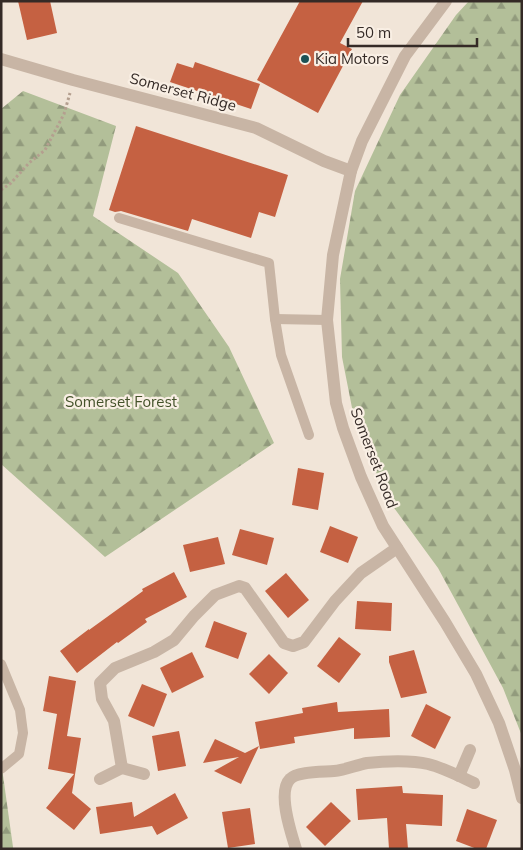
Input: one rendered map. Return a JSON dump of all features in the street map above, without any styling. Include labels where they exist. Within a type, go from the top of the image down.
[{"type":"street","name":"Somerset Road","points":[[440,3],[405,56],[362,142],[351,170],[332,255],[327,320],[336,402],[343,428],[361,477],[383,526],[476,674],[499,723],[515,770],[522,798]]},
{"type":"street","name":"Somerset Ridge","points":[[1,59],[256,128],[324,161],[351,170]]},
{"type":"street","points":[[122,768],[114,721],[102,699],[100,684],[115,668],[154,652],[174,640],[215,595],[238,586],[245,588],[284,643],[293,646],[304,642],[335,601],[361,573],[397,548]]},
{"type":"street","points":[[459,776],[470,750]]},
{"type":"street","points":[[296,849],[285,808],[286,789],[289,779],[297,774],[344,770],[366,764],[398,761],[427,764],[474,783]]},
{"type":"street","points":[[100,779],[122,768],[144,774]]},
{"type":"lane","points":[[119,218],[269,263],[275,319],[282,355],[309,435]]},
{"type":"lane","points":[[275,319],[327,320]]},
{"type":"lane","points":[[1,664],[20,710],[22,733],[19,754],[1,769]]},
{"type":"path","points":[[1,190],[10,183],[28,162],[45,150],[64,114],[73,80]]},
{"type":"green space","points":[[469,1],[522,1],[522,736],[503,688],[438,568],[389,501],[356,428],[342,357],[340,279],[355,191],[400,95],[456,15]]},
{"type":"green space","name":"Somerset Forest","points":[[23,91],[116,126],[93,216],[178,273],[229,347],[274,443],[105,557],[1,464],[1,109]]},
{"type":"green space","points":[[1,761],[13,847],[13,849],[1,849]]},
{"type":"building","points":[[18,1],[50,1],[57,33],[27,40]]},
{"type":"building","points":[[300,1],[363,1],[340,43],[352,49],[318,113],[257,80]]},
{"type":"building","points":[[195,62],[260,84],[251,109],[170,82],[177,63],[193,68]]},
{"type":"building","points":[[136,126],[288,175],[275,217],[259,212],[251,238],[192,219],[188,231],[121,211],[109,210]]},
{"type":"building","points":[[298,468],[324,473],[318,510],[292,505]]},
{"type":"building","points":[[330,526],[358,537],[348,563],[320,552]]},
{"type":"building","points":[[240,529],[274,538],[267,565],[232,555]]},
{"type":"building","points":[[218,537],[225,564],[190,572],[183,545]]},
{"type":"building","points":[[174,572],[187,597],[145,619],[147,622],[117,642],[77,673],[60,651],[143,591],[142,589]]},
{"type":"building","points":[[286,573],[309,600],[288,618],[265,591]]},
{"type":"building","points":[[357,601],[392,603],[391,631],[355,629]]},
{"type":"building","points":[[214,621],[247,633],[238,659],[205,647]]},
{"type":"building","points":[[339,637],[361,654],[339,683],[317,666]]},
{"type":"building","points":[[414,650],[427,693],[401,698],[389,662],[389,656]]},
{"type":"building","points":[[192,652],[204,677],[172,693],[160,668]]},
{"type":"building","points":[[269,654],[288,673],[269,694],[249,674]]},
{"type":"building","points":[[49,676],[76,681],[67,736],[81,738],[72,793],[91,809],[74,830],[46,808],[74,774],[48,769],[57,714],[43,711]]},
{"type":"building","points":[[142,684],[167,694],[154,727],[128,716]]},
{"type":"building","points":[[337,702],[338,712],[389,709],[390,737],[354,739],[354,728],[294,737],[295,743],[260,749],[255,722],[303,713],[302,708]]},
{"type":"building","points":[[426,704],[451,717],[435,749],[411,736]]},
{"type":"building","points":[[179,731],[186,766],[158,771],[152,736]]},
{"type":"building","points":[[215,739],[245,753],[259,746],[241,784],[214,771],[239,757],[203,763]]},
{"type":"building","points":[[402,786],[403,793],[443,795],[442,826],[406,824],[408,849],[389,849],[387,818],[358,820],[356,789]]},
{"type":"building","points":[[175,793],[188,818],[157,835],[152,826],[100,834],[96,807],[132,802],[134,817]]},
{"type":"building","points":[[331,802],[351,821],[325,846],[306,827]]},
{"type":"building","points":[[250,808],[255,844],[228,848],[222,812]]},
{"type":"building","points":[[467,809],[497,820],[486,849],[477,849],[456,841]]},
{"type":"place","name":"Kia Motors","points":[[305,59]]}]
